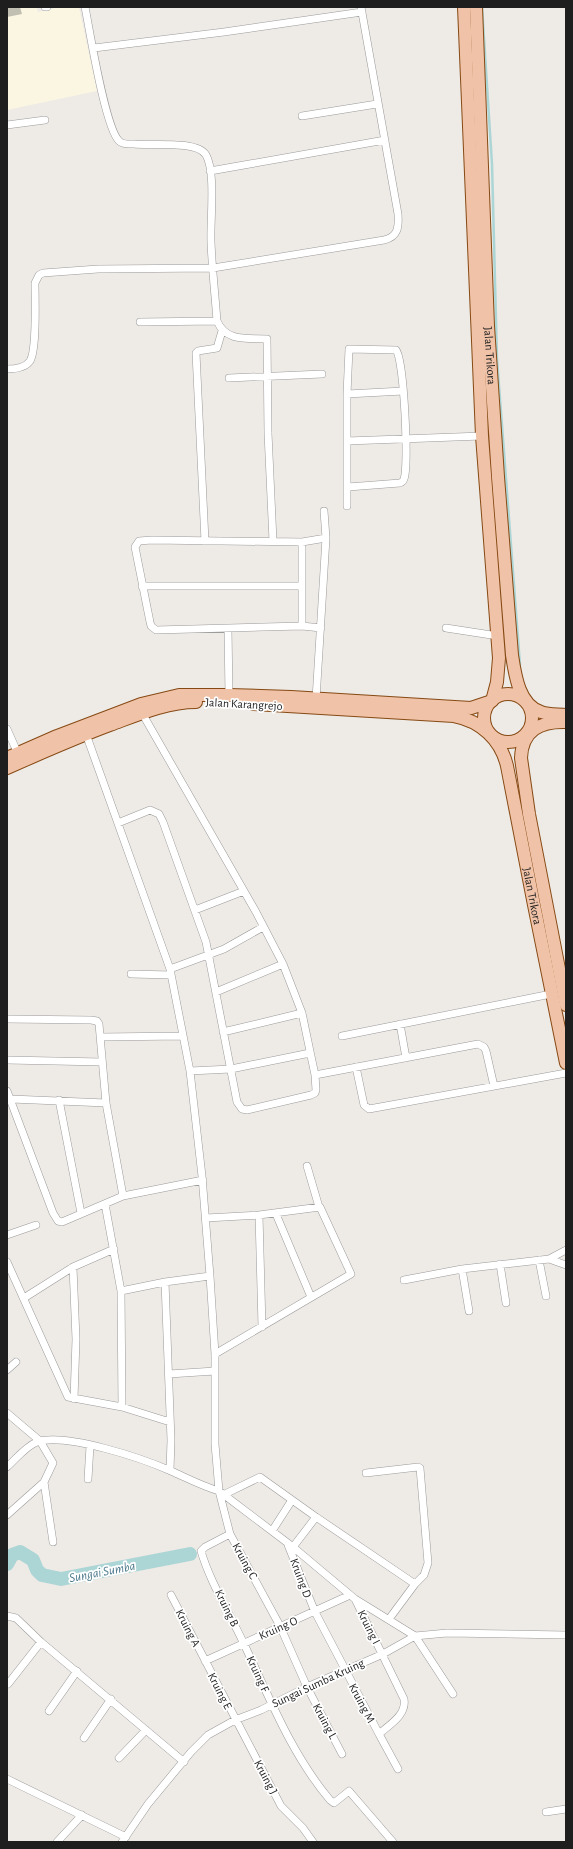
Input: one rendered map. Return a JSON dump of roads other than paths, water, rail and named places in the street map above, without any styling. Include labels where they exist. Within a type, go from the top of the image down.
[{"type":"main road","name":"Jalan Trikora","points":[[464,7],[475,105],[502,531],[514,670],[516,680],[526,701]]},
{"type":"main road","name":"Jalan Trikora","points":[[476,7],[475,105],[482,436],[498,636],[499,670],[492,701]]},
{"type":"main road","points":[[566,715],[540,712],[526,701],[513,694],[498,696],[492,701],[485,713],[484,720],[489,733],[501,742],[508,743],[522,739],[542,725],[566,722]]},
{"type":"main road","name":"Jalan Karangrejo","points":[[7,768],[20,757],[57,736],[141,704],[179,695],[229,695],[471,708],[492,701]]},
{"type":"main road","points":[[526,701],[532,714],[533,721],[528,734]]},
{"type":"main road","name":"Jalan Karangrejo","points":[[7,758],[20,757],[142,713],[186,702],[232,703],[454,716],[476,723],[489,733]]},
{"type":"main road","name":"Jalan Trikora","points":[[489,733],[503,750],[506,762],[551,994],[566,1063]]},
{"type":"main road","name":"Jalan Trikora","points":[[528,734],[521,749],[521,768],[566,1005]]},
{"type":"street","points":[[85,7],[106,109],[113,131],[120,141],[125,144],[197,147],[208,159],[210,171],[212,268],[217,321],[222,331],[234,337],[267,339],[268,433],[274,541]]},
{"type":"street","points":[[7,369],[24,366],[32,356],[35,283],[39,275],[43,273],[98,269],[212,268],[384,240],[394,236],[398,228],[398,214],[377,104],[362,9],[224,32],[94,48]]},
{"type":"street","points":[[302,116],[377,104]]},
{"type":"street","points":[[7,125],[45,120]]},
{"type":"street","points":[[210,171],[384,140]]},
{"type":"street","points":[[140,322],[217,321]]},
{"type":"street","points":[[205,541],[196,353],[198,351],[217,348],[222,331]]},
{"type":"street","points":[[347,506],[347,394],[349,349],[396,350],[399,356],[406,439],[403,482],[392,485],[348,487]]},
{"type":"street","points":[[228,378],[322,374]]},
{"type":"street","points":[[347,394],[403,392]]},
{"type":"street","points":[[347,441],[482,436]]},
{"type":"street","points":[[316,699],[326,538],[324,511]]},
{"type":"street","points":[[321,628],[302,626],[156,630],[151,626],[135,552],[137,542],[152,540],[302,542],[326,538]]},
{"type":"street","points":[[302,542],[302,626]]},
{"type":"street","points":[[142,586],[302,586]]},
{"type":"street","points":[[446,628],[498,636]]},
{"type":"street","points":[[228,629],[229,695]]},
{"type":"street","points":[[118,823],[150,810],[159,814],[209,955],[237,1102],[242,1109],[247,1110],[313,1094],[316,1090],[315,1076],[302,1013],[283,964],[244,891],[142,713]]},
{"type":"street","points":[[7,729],[20,757]]},
{"type":"street","name":"Kruing C","points":[[86,734],[170,972],[190,1071],[203,1180],[216,1354],[215,1444],[230,1534],[280,1626],[307,1687]]},
{"type":"street","points":[[194,910],[244,891]]},
{"type":"street","points":[[131,974],[170,972],[224,949],[263,927]]},
{"type":"street","points":[[216,992],[283,964]]},
{"type":"street","points":[[342,1036],[551,994]]},
{"type":"street","points":[[223,1032],[302,1013]]},
{"type":"street","points":[[7,1019],[91,1020],[99,1024],[106,1103],[123,1196]]},
{"type":"street","points":[[400,1024],[406,1058]]},
{"type":"street","points":[[101,1037],[183,1036]]},
{"type":"street","points":[[315,1076],[356,1067],[480,1045],[486,1051],[494,1086]]},
{"type":"street","points":[[190,1071],[231,1069],[310,1054]]},
{"type":"street","points":[[7,1060],[102,1062]]},
{"type":"street","points":[[356,1067],[364,1106],[369,1109],[566,1073]]},
{"type":"street","points":[[7,1091],[58,1221],[62,1222],[123,1196],[203,1180]]},
{"type":"street","points":[[11,1099],[106,1103]]},
{"type":"street","points":[[59,1100],[81,1213]]},
{"type":"street","points":[[216,1354],[351,1274],[322,1209],[319,1207],[307,1166]]},
{"type":"street","points":[[105,1204],[121,1291],[122,1407]]},
{"type":"street","points":[[206,1218],[276,1214],[319,1207]]},
{"type":"street","points":[[276,1214],[311,1297]]},
{"type":"street","points":[[259,1215],[262,1327]]},
{"type":"street","points":[[7,1235],[36,1225]]},
{"type":"street","points":[[24,1298],[73,1267],[114,1249]]},
{"type":"street","points":[[404,1280],[462,1269],[549,1259],[566,1250]]},
{"type":"street","points":[[549,1259],[566,1265]]},
{"type":"street","points":[[539,1260],[546,1296]]},
{"type":"street","points":[[7,1262],[68,1397],[122,1407],[170,1422]]},
{"type":"street","points":[[500,1264],[506,1303]]},
{"type":"street","points":[[73,1267],[76,1339],[74,1399]]},
{"type":"street","points":[[462,1269],[469,1311]]},
{"type":"street","points":[[121,1291],[165,1282],[210,1276]]},
{"type":"street","points":[[165,1282],[169,1374],[170,1470]]},
{"type":"street","points":[[7,1370],[16,1362]]},
{"type":"street","points":[[169,1374],[215,1371]]},
{"type":"street","points":[[7,1515],[44,1482],[53,1463],[40,1441],[8,1415]]},
{"type":"street","points":[[7,1467],[26,1450],[40,1441],[51,1439],[68,1440],[113,1451],[170,1470],[222,1493],[291,1546],[353,1597],[415,1636],[452,1694]]},
{"type":"street","points":[[88,1479],[90,1446]]},
{"type":"street","points":[[366,1473],[420,1468],[428,1563],[424,1575],[415,1584],[389,1620]]},
{"type":"street","points":[[222,1493],[260,1477],[316,1518],[415,1584]]},
{"type":"street","points":[[44,1482],[53,1542]]},
{"type":"street","points":[[272,1531],[292,1500]]},
{"type":"street","points":[[291,1546],[316,1518]]},
{"type":"street","name":"Kruing B","points":[[230,1534],[202,1548],[203,1556],[244,1644]]},
{"type":"street","name":"Kruing D","points":[[291,1546],[314,1612],[345,1671]]},
{"type":"street","name":"Kruing A","points":[[171,1595],[205,1661]]},
{"type":"street","name":"Kruing O","points":[[205,1661],[280,1626],[353,1597]]},
{"type":"street","name":"Kruing I","points":[[353,1597],[383,1654],[405,1704],[404,1709],[396,1719],[379,1734]]},
{"type":"street","points":[[7,1616],[16,1618],[41,1642],[184,1762]]},
{"type":"street","name":"Sungai Sumba Kruing","points":[[124,1840],[148,1804],[198,1744],[208,1735],[236,1720],[307,1687],[383,1654],[415,1636],[447,1633],[566,1635]]},
{"type":"street","points":[[8,1684],[41,1642]]},
{"type":"street","name":"Kruing F","points":[[244,1644],[272,1704],[303,1763],[327,1796],[334,1803],[349,1791],[393,1842]]},
{"type":"street","name":"Kruing E","points":[[205,1661],[236,1720]]},
{"type":"street","points":[[49,1711],[77,1671]]},
{"type":"street","name":"Kruing M","points":[[345,1671],[398,1770]]},
{"type":"street","name":"Kruing L","points":[[307,1687],[342,1754]]},
{"type":"street","points":[[84,1738],[111,1700]]},
{"type":"street","name":"Kruing J","points":[[236,1720],[281,1806],[303,1828],[313,1842]]},
{"type":"street","points":[[119,1758],[146,1730]]},
{"type":"street","points":[[7,1779],[82,1815],[124,1840]]},
{"type":"street","points":[[546,1812],[566,1809]]},
{"type":"street","points":[[57,1842],[82,1815]]},
{"type":"waterway","points":[[482,7],[492,164],[497,359],[520,665]]},
{"type":"waterway","name":"Sungai Sumba","points":[[7,1564],[12,1555],[20,1552],[33,1560],[37,1570],[42,1575],[61,1579],[190,1554]]}]
